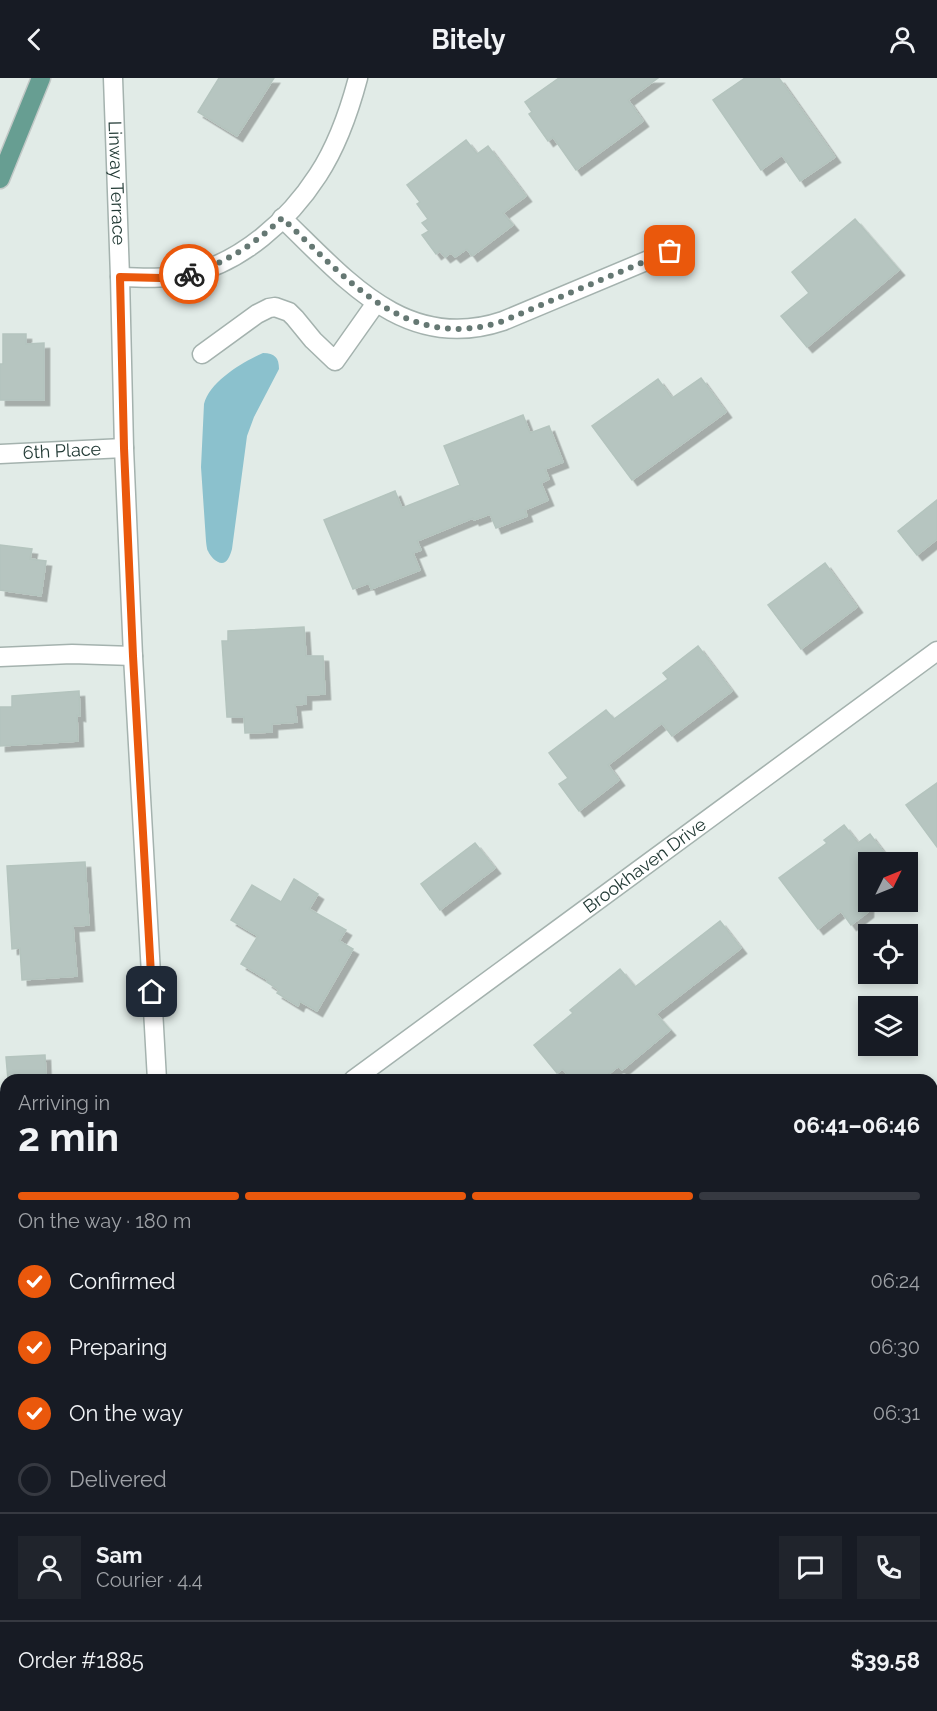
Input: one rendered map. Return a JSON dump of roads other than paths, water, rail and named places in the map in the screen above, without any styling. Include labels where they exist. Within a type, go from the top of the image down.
[{"type":"main road","points":[[0,179],[41,78]]},
{"type":"street","name":"Linway Terrace","points":[[112,78],[133,656],[157,1074]]},
{"type":"street","points":[[120,277],[161,278],[189,274],[220,264],[255,242],[305,194],[318,175],[350,106],[358,78]]},
{"type":"street","points":[[282,218],[359,291],[376,303],[419,324],[462,329],[483,327],[503,321],[670,251]]},
{"type":"street","points":[[202,354],[256,314],[275,307],[289,312],[296,318],[313,340],[335,361],[376,303]]},
{"type":"street","name":"6th Place","points":[[0,454],[124,448]]},
{"type":"street","name":"Brookhaven Drive","points":[[361,1074],[937,651]]},
{"type":"street","points":[[0,657],[72,654],[133,656]]},
{"type":"water","points":[[263,353],[276,357],[279,369],[254,417],[247,436],[232,549],[226,562],[220,563],[209,554],[206,541],[201,467],[204,404],[213,388],[228,373]]}]
